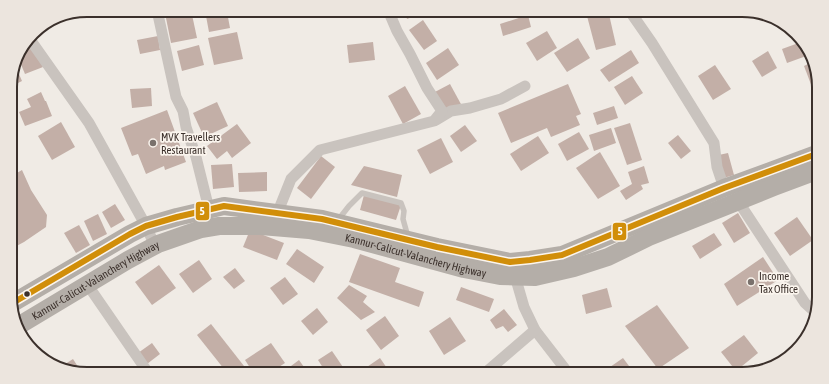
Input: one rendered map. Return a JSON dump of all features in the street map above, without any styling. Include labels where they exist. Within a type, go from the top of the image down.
[{"type":"highway","name":"Kannur-Calicut-Valanchery Highway","points":[[22,324],[87,284],[155,246],[178,236],[201,229],[219,226],[261,226],[309,230],[411,254],[464,269],[500,276],[535,277],[574,268],[601,259],[649,237],[738,201],[757,184],[812,157]]},
{"type":"highway","name":"Kannur-Calicut-Valanchery Highway","points":[[17,300],[146,226],[224,206],[322,218],[410,240],[510,262],[562,255],[724,188],[757,184],[812,172]]},
{"type":"street","points":[[159,17],[176,96],[183,112],[209,209]]},
{"type":"street","points":[[391,17],[427,88],[442,111],[434,121]]},
{"type":"street","points":[[634,17],[656,49],[714,143],[717,168],[724,188]]},
{"type":"street","points":[[32,43],[89,123],[146,226],[155,246]]},
{"type":"street","points":[[278,208],[292,179],[320,150],[434,121],[451,111],[470,108],[501,99],[525,86]]},
{"type":"street","points":[[738,201],[805,303],[811,309]]},
{"type":"street","points":[[515,276],[524,307],[535,330],[564,367]]},
{"type":"street","points":[[87,284],[144,367]]},
{"type":"street","points":[[492,367],[535,330]]},
{"type":"lane","points":[[337,222],[349,206],[362,194],[402,203],[404,219],[410,240]]},
{"type":"building","points":[[166,17],[192,17],[197,38],[171,43]]},
{"type":"building","points":[[206,17],[228,17],[230,28],[209,32]]},
{"type":"building","points":[[522,17],[528,17],[531,27],[503,36],[500,24]]},
{"type":"building","points":[[587,17],[610,17],[616,45],[596,50]]},
{"type":"building","points":[[423,20],[437,41],[424,50],[409,30]]},
{"type":"building","points":[[547,31],[557,48],[537,61],[526,43]]},
{"type":"building","points":[[237,32],[243,59],[214,65],[208,38]]},
{"type":"building","points":[[158,36],[160,50],[140,54],[137,40]]},
{"type":"building","points":[[578,38],[590,58],[567,72],[554,53]]},
{"type":"building","points":[[373,42],[375,60],[349,63],[347,45]]},
{"type":"building","points":[[797,43],[805,56],[787,63],[782,49]]},
{"type":"building","points":[[199,45],[204,65],[182,71],[177,51]]},
{"type":"building","points":[[34,46],[43,67],[25,74],[21,64],[28,48]]},
{"type":"building","points":[[448,48],[459,65],[437,80],[426,63]]},
{"type":"building","points":[[631,50],[639,63],[609,82],[600,70]]},
{"type":"building","points":[[768,51],[777,68],[762,77],[752,61]]},
{"type":"building","points":[[808,64],[812,87],[804,66]]},
{"type":"building","points":[[715,65],[731,89],[713,100],[698,76]]},
{"type":"building","points":[[18,73],[22,81],[17,84]]},
{"type":"building","points":[[632,76],[643,93],[625,105],[614,87]]},
{"type":"building","points":[[450,84],[462,106],[445,115],[433,93]]},
{"type":"building","points":[[568,84],[581,114],[576,116],[580,125],[551,137],[547,128],[511,143],[498,113]]},
{"type":"building","points":[[405,86],[421,114],[403,124],[388,96]]},
{"type":"building","points":[[151,88],[152,106],[132,108],[130,89]]},
{"type":"building","points":[[41,92],[52,116],[25,126],[19,112],[31,107],[27,99]]},
{"type":"building","points":[[217,102],[228,126],[204,137],[193,113]]},
{"type":"building","points":[[614,106],[618,118],[597,125],[593,113]]},
{"type":"building","name":"MVK Travellers Restaurant","points":[[167,110],[186,162],[165,170],[164,166],[146,174],[138,154],[132,156],[121,128]]},
{"type":"building","points":[[61,122],[75,147],[52,160],[38,136]]},
{"type":"building","points":[[630,123],[642,160],[627,165],[614,128]]},
{"type":"building","points":[[237,124],[251,143],[232,158],[227,151],[217,159],[207,146]]},
{"type":"building","points":[[465,125],[477,141],[461,152],[450,136]]},
{"type":"building","points":[[611,128],[616,143],[594,151],[589,135]]},
{"type":"building","points":[[579,132],[589,149],[567,161],[558,144]]},
{"type":"building","points":[[678,135],[691,151],[681,159],[668,143]]},
{"type":"building","points":[[538,136],[549,153],[521,171],[510,154]]},
{"type":"building","points":[[441,138],[453,162],[430,174],[417,150]]},
{"type":"building","points":[[600,152],[620,186],[598,199],[576,168]]},
{"type":"building","points":[[728,153],[734,175],[720,179],[714,156]]},
{"type":"building","points":[[321,156],[335,167],[311,199],[297,188]]},
{"type":"building","points":[[232,164],[234,187],[213,189],[211,165]]},
{"type":"building","points":[[364,166],[402,175],[397,197],[351,185]]},
{"type":"building","points":[[644,166],[649,183],[641,185],[643,189],[626,200],[620,191],[632,184],[628,172]]},
{"type":"building","points":[[22,170],[31,190],[47,215],[46,227],[17,246],[17,173]]},
{"type":"building","points":[[267,172],[267,191],[239,192],[238,173]]},
{"type":"building","points":[[364,195],[401,205],[396,220],[360,210]]},
{"type":"building","points":[[115,204],[125,220],[111,228],[102,212]]},
{"type":"building","points":[[738,213],[750,233],[734,243],[722,223]]},
{"type":"building","points":[[98,214],[107,234],[93,241],[84,221]]},
{"type":"building","points":[[797,217],[812,241],[790,256],[774,233]]},
{"type":"building","points":[[79,225],[90,245],[76,253],[64,233]]},
{"type":"building","points":[[250,230],[284,243],[277,260],[243,247]]},
{"type":"building","points":[[714,233],[722,245],[700,259],[692,246]]},
{"type":"building","points":[[297,249],[324,267],[314,283],[286,264]]},
{"type":"building","points":[[360,254],[400,268],[395,282],[424,292],[419,307],[349,282]]},
{"type":"building","name":"Income Tax Office","points":[[763,257],[778,280],[737,306],[724,284]]},
{"type":"building","points":[[199,260],[212,279],[193,293],[179,274]]},
{"type":"building","points":[[159,265],[176,288],[152,305],[135,282]]},
{"type":"building","points":[[235,268],[245,281],[234,289],[223,277]]},
{"type":"building","points":[[285,277],[298,294],[283,305],[270,288]]},
{"type":"building","points":[[349,285],[367,296],[363,302],[375,312],[361,320],[337,298]]},
{"type":"building","points":[[461,287],[494,299],[489,312],[456,300]]},
{"type":"building","points":[[607,288],[612,307],[586,314],[582,295]]},
{"type":"building","points":[[657,305],[689,348],[661,367],[656,367],[625,326]]},
{"type":"building","points":[[317,308],[328,322],[313,335],[301,321]]},
{"type":"building","points":[[504,309],[517,325],[508,332],[503,326],[496,329],[490,320]]},
{"type":"building","points":[[385,316],[399,336],[381,350],[366,330]]},
{"type":"building","points":[[450,317],[466,341],[444,355],[429,331]]},
{"type":"building","points":[[211,324],[244,366],[222,367],[197,335]]},
{"type":"building","points":[[744,335],[758,353],[741,367],[733,367],[721,352]]},
{"type":"building","points":[[152,343],[160,354],[147,364],[138,353]]},
{"type":"building","points":[[271,343],[285,363],[279,367],[250,367],[245,360]]},
{"type":"building","points":[[332,351],[343,367],[322,367],[318,360]]},
{"type":"building","points":[[380,358],[386,367],[367,367]]},
{"type":"building","points":[[623,358],[630,367],[610,367]]},
{"type":"building","points":[[73,359],[78,366],[73,366],[66,364]]},
{"type":"building","points":[[299,360],[304,367],[290,367]]},
{"type":"transit line","name":"5","points":[[17,300],[146,226],[224,206],[322,219],[437,247],[510,262],[562,255],[724,188],[812,156]]},
{"type":"place","name":"MVK Travellers Restaurant","points":[[153,143]]},
{"type":"place","name":"Income Tax Office","points":[[751,282]]}]
